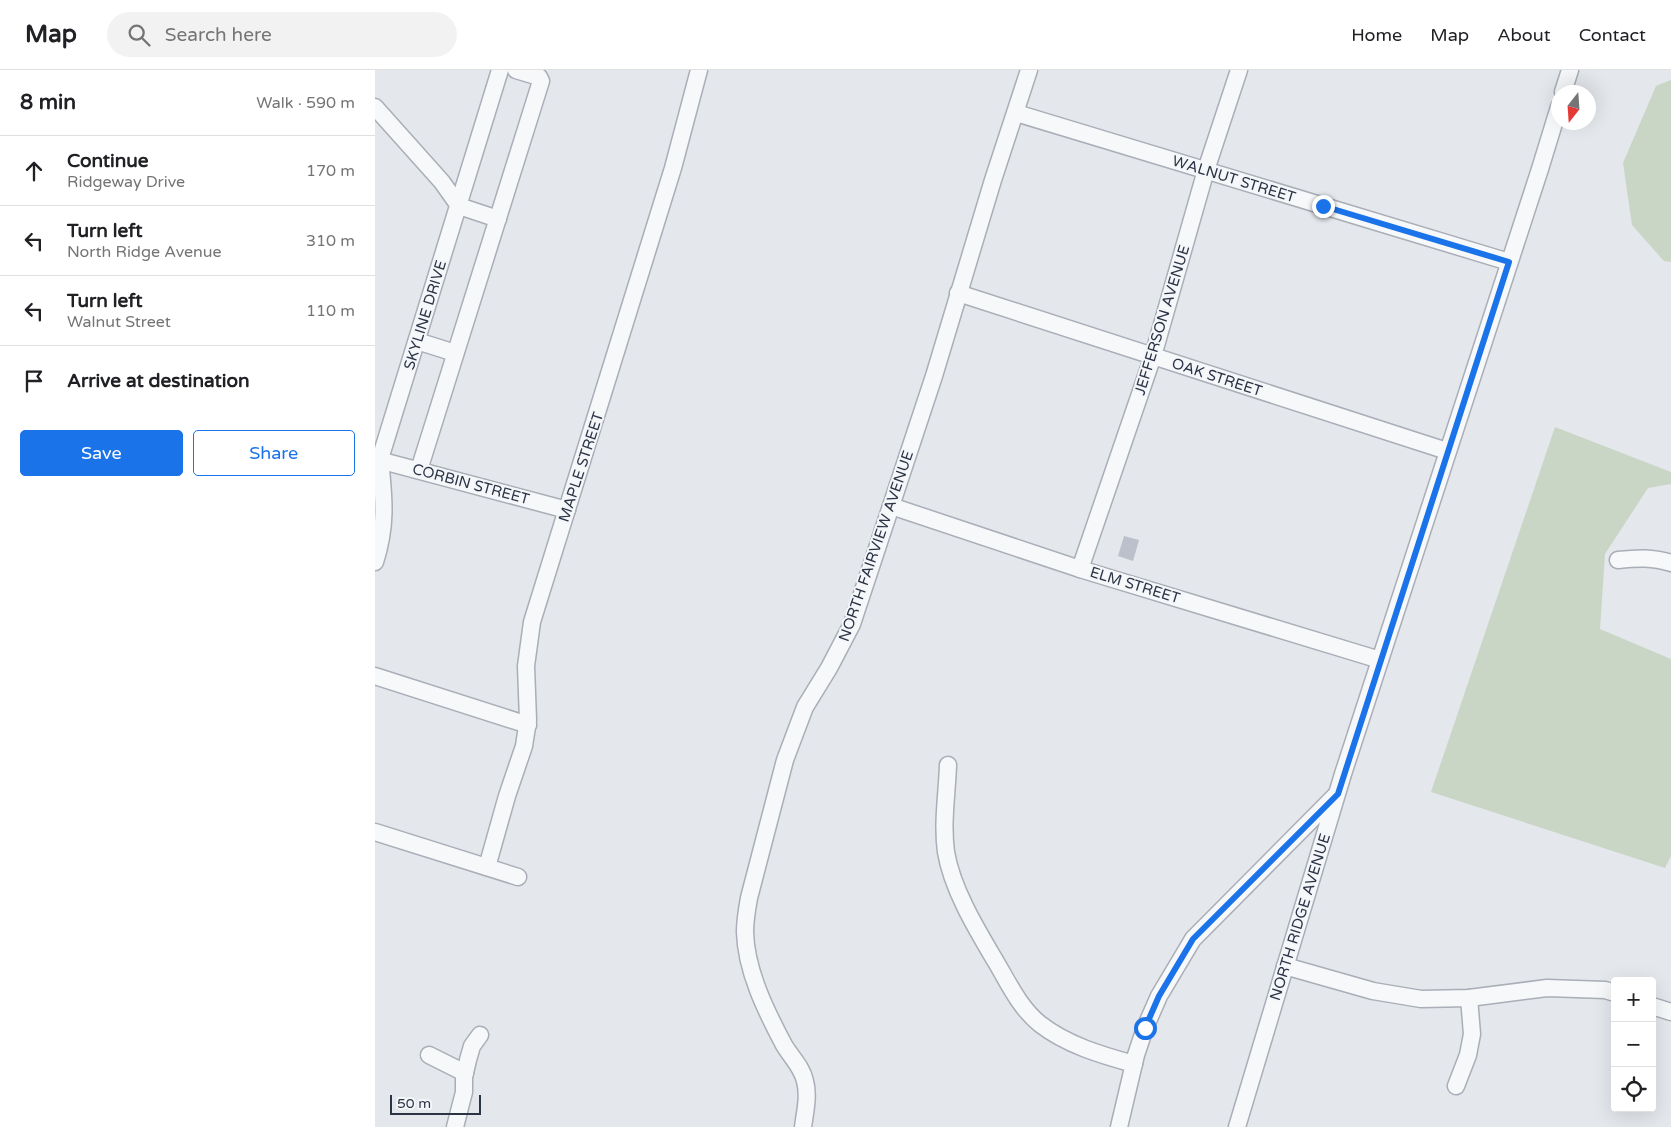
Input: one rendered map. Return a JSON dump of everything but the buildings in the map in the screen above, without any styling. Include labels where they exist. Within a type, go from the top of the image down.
[{"type":"street","name":"SKYLINE DRIVE","points":[[375,562],[384,520],[384,498],[378,459],[417,341],[501,70]]},
{"type":"street","points":[[419,470],[541,81],[539,78],[516,70]]},
{"type":"street","name":"MAPLE STREET","points":[[487,867],[507,796],[525,746],[528,725],[526,666],[532,622],[670,178],[699,70]]},
{"type":"street","name":"NORTH FAIRVIEW AVENUE","points":[[803,1127],[807,1100],[803,1073],[785,1046],[773,1023],[763,1000],[747,951],[746,920],[749,898],[785,760],[805,707],[848,635],[934,376],[1029,70]]},
{"type":"street","name":"JEFFERSON AVENUE","points":[[1080,569],[1153,356],[1206,170],[1239,70]]},
{"type":"street","points":[[1564,85],[1565,71]]},
{"type":"street","points":[[375,107],[442,182],[459,206],[497,219]]},
{"type":"street","name":"WALNUT STREET","points":[[1015,112],[1509,262]]},
{"type":"street","name":"NORTH RIDGE AVENUE","points":[[1237,1127],[1380,660],[1552,130]]},
{"type":"street","name":"OAK STREET","points":[[959,293],[1447,451]]},
{"type":"street","points":[[417,341],[455,353]]},
{"type":"street","name":"CORBIN STREET","points":[[378,459],[567,510]]},
{"type":"street","name":"ELM STREET","points":[[891,506],[1080,569],[1380,660]]},
{"type":"street","points":[[1618,560],[1652,558],[1671,563]]},
{"type":"street","points":[[375,676],[528,725]]},
{"type":"street","points":[[948,765],[945,845],[950,869],[968,915],[1008,983],[1026,1011],[1047,1029],[1089,1051],[1134,1064]]},
{"type":"street","points":[[1119,1127],[1145,1028],[1159,996],[1193,939],[1338,794]]},
{"type":"street","points":[[375,832],[518,877]]},
{"type":"street","points":[[1285,966],[1373,991],[1421,999],[1469,998],[1547,988],[1611,992]]},
{"type":"street","points":[[1456,1086],[1468,1055],[1472,1034],[1469,998]]},
{"type":"street","points":[[1656,1007],[1671,1012]]},
{"type":"street","points":[[455,1127],[465,1092],[465,1073],[472,1046],[480,1035]]},
{"type":"street","points":[[429,1055],[465,1073]]},
{"type":"green space","points":[[1671,80],[1671,262],[1664,261],[1632,225],[1623,163],[1656,86]]},
{"type":"green space","points":[[1555,427],[1671,472],[1671,484],[1648,488],[1605,554],[1600,629],[1671,659],[1671,856],[1665,868],[1431,792]]},
{"type":"route","points":[[1145,1028],[1159,996],[1193,939],[1338,794],[1509,262],[1323,206]]}]
